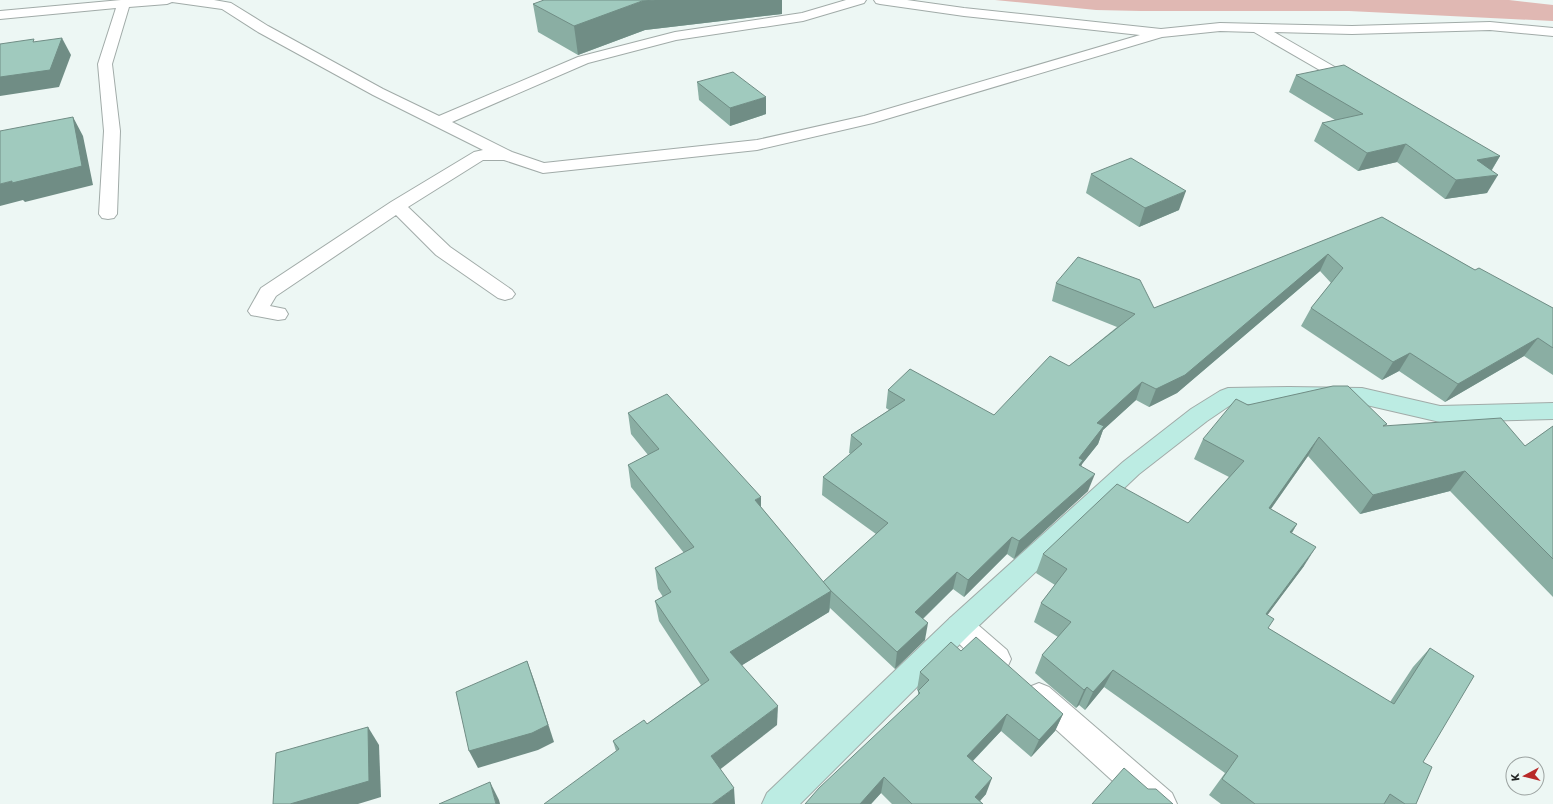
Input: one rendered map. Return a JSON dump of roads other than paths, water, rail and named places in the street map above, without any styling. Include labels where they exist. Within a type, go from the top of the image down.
[{"type":"street","points":[[0,15],[167,0]]},
{"type":"street","points":[[177,0],[199,1],[226,6],[263,29],[378,92],[506,156],[543,168],[757,145],[868,120],[1161,33],[1220,27],[1352,30],[1490,26],[1553,32]]},
{"type":"street","points":[[439,122],[583,60],[675,36],[803,17],[860,0]]},
{"type":"street","points":[[880,0],[964,12],[1161,33]]},
{"type":"street","points":[[108,214],[112,130],[105,64],[124,3]]},
{"type":"street","points":[[1256,28],[1366,90]]},
{"type":"street","points":[[278,314],[258,311],[268,292],[397,206],[480,155],[506,156]]},
{"type":"street","points":[[397,206],[444,251],[504,294]]},
{"type":"street","points":[[778,804],[960,626],[1131,468],[1199,415],[1228,396],[1362,396],[1440,414],[1553,411]]},
{"type":"street","points":[[960,626],[1161,804]]}]
